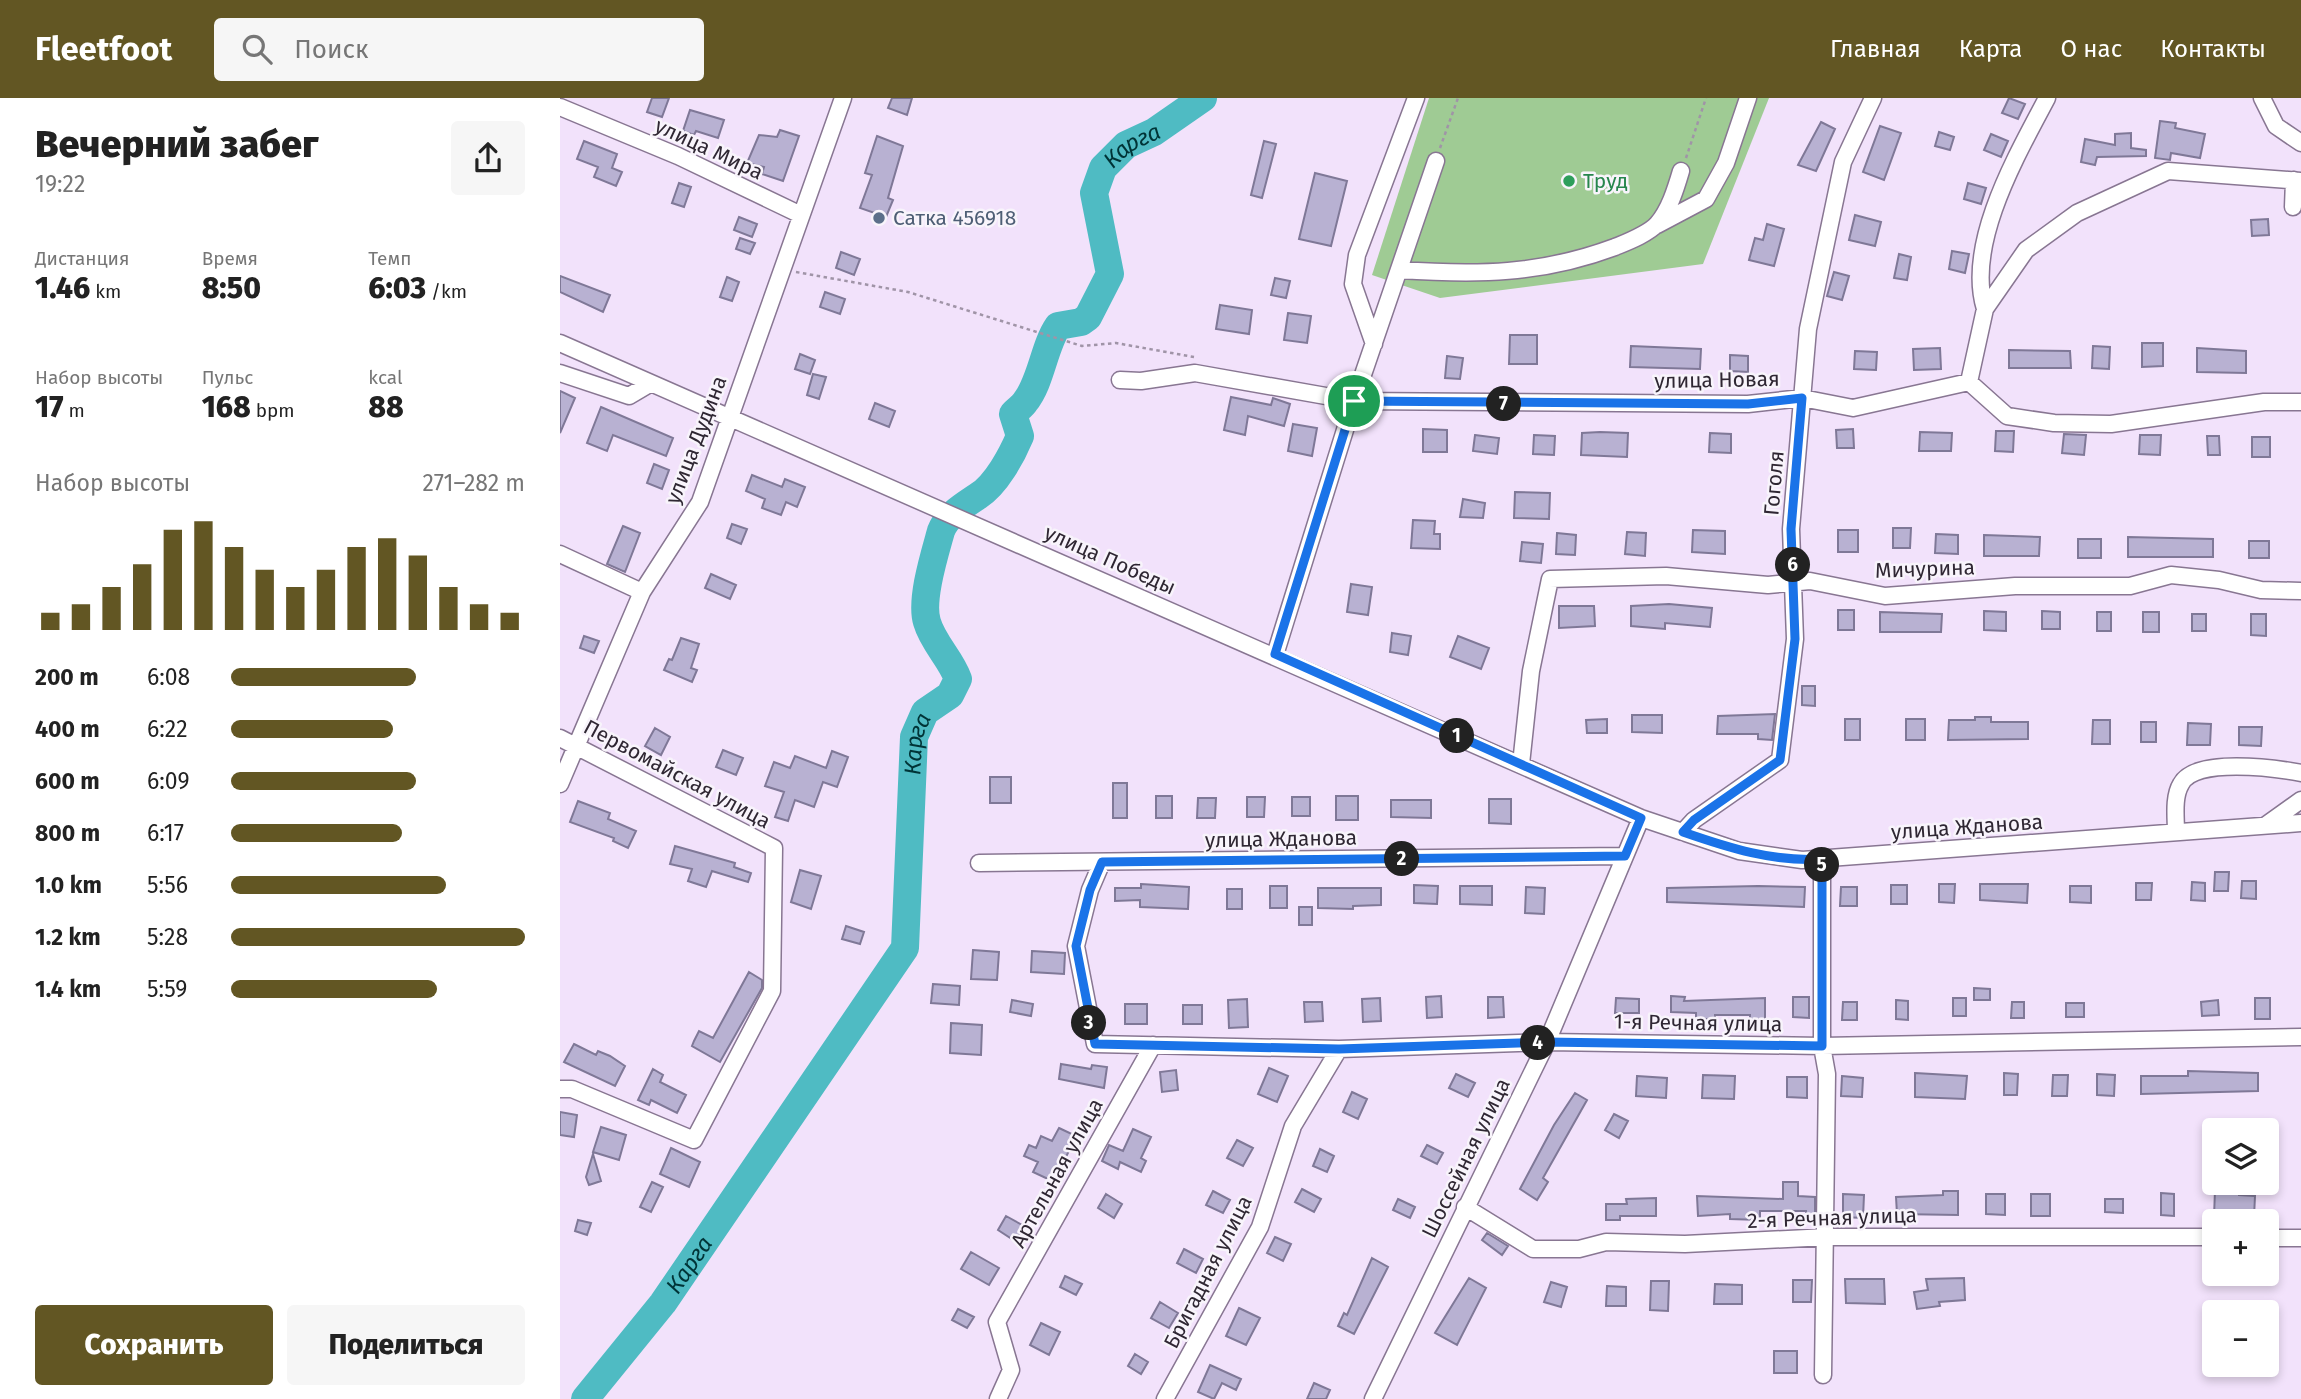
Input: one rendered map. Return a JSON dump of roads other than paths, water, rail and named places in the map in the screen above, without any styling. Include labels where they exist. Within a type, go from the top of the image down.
[{"type":"street","name":"улица Дудина","points":[[560,784],[642,592],[700,502],[727,417],[843,98]]},
{"type":"street","points":[[1374,344],[1356,298],[1353,284],[1355,268],[1416,98]]},
{"type":"street","points":[[1396,277],[1541,269],[1627,242],[1706,199],[1726,163],[1748,98]]},
{"type":"street","name":"Гоголя","points":[[1683,832],[1694,820],[1780,760],[1795,639],[1791,529],[1808,329],[1843,162],[1873,98]]},
{"type":"street","points":[[1985,309],[1980,292],[1987,238],[2008,172],[2047,98]]},
{"type":"street","points":[[2262,98],[2276,126],[2301,142]]},
{"type":"street","name":"улица Мира","points":[[560,107],[678,156],[801,215]]},
{"type":"street","points":[[1275,654],[1354,401],[1436,161]]},
{"type":"street","points":[[1657,225],[1681,171]]},
{"type":"street","points":[[2293,207],[2297,180],[2168,171],[2077,213],[2026,250],[1985,309],[1969,382],[2007,416],[2054,424],[2111,424],[2264,402],[2301,402]]},
{"type":"street","name":"улица Победы","points":[[560,343],[1275,654],[1641,818]]},
{"type":"street","points":[[560,373],[629,396],[651,383]]},
{"type":"street","name":"улица Новая","points":[[1120,380],[1141,381],[1195,373],[1354,401],[1748,404],[1802,398],[1853,408],[1969,382]]},
{"type":"street","points":[[560,554],[642,592]]},
{"type":"street","name":"Мичурина","points":[[1521,764],[1531,671],[1550,579],[1666,576],[1768,586],[1810,581],[1885,596],[2015,586],[2130,586],[2171,575],[2219,580],[2261,590],[2301,592]]},
{"type":"street","name":"Первомайская улица","points":[[560,738],[774,848],[772,991],[694,1140],[572,1089],[560,1089]]},
{"type":"street","points":[[2176,832],[2176,802],[2180,784],[2188,775],[2211,767],[2301,772]]},
{"type":"street","points":[[2264,826],[2301,800]]},
{"type":"street","name":"улица Жданова","points":[[1641,818],[1739,852],[1802,860],[2301,823]]},
{"type":"street","name":"Шоссейная улица","points":[[1373,1399],[1546,1042],[1641,818]]},
{"type":"street","name":"улица Жданова","points":[[979,863],[1625,856]]},
{"type":"street","points":[[1822,859],[1822,1046],[1827,1074],[1827,1237],[1823,1277],[1823,1375]]},
{"type":"street","name":"1-я Речная улица","points":[[1102,862],[1090,890],[1076,946],[1095,1044],[1339,1049],[1546,1042],[1822,1046],[2301,1037]]},
{"type":"street","name":"Артельная улица","points":[[998,1399],[1011,1370],[997,1322],[1153,1045]]},
{"type":"street","name":"Бригадная улица","points":[[1165,1399],[1260,1227],[1293,1126],[1339,1049]]},
{"type":"street","name":"2-я Речная улица","points":[[1465,1207],[1533,1249],[1579,1249],[1606,1242],[1685,1244],[1827,1237],[1894,1229],[2202,1237]]},
{"type":"street","points":[[2279,1238],[2301,1238]]},
{"type":"waterway","name":"Карга","points":[[585,1399],[663,1303],[905,948],[914,737],[925,712],[950,695],[958,679],[930,630],[925,613],[929,576],[941,531],[952,515],[985,491],[1003,469],[1020,436],[1013,414],[1030,394],[1053,334],[1058,326],[1081,322],[1088,317],[1110,274],[1094,193],[1103,168],[1126,145],[1154,132],[1203,98]]},
{"type":"place","name":"Труд","points":[[1569,181]]},
{"type":"place","name":"Сатка 456918","points":[[879,218]]}]
